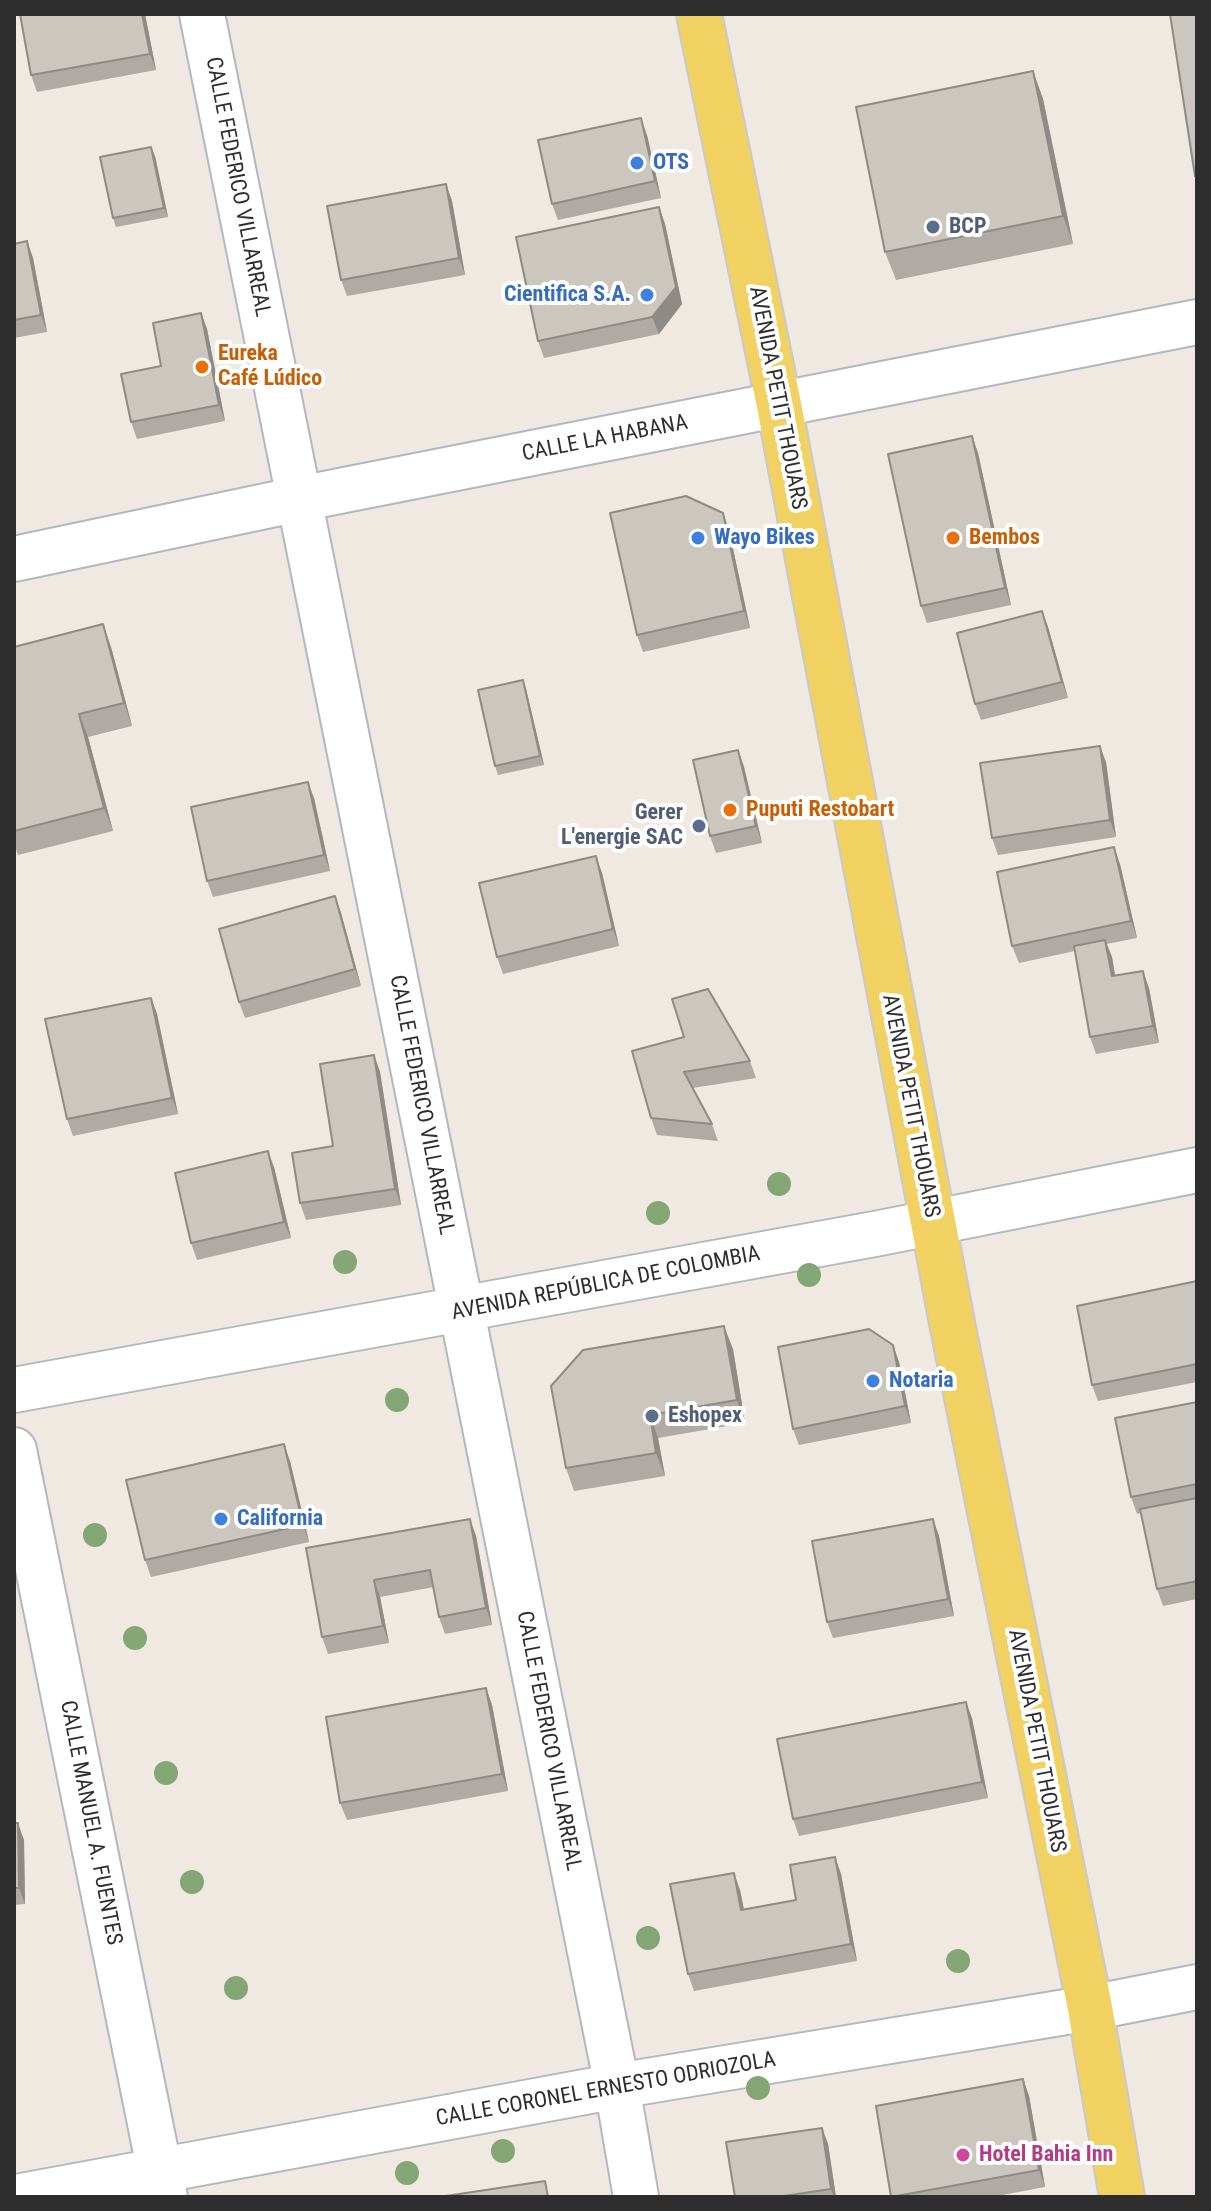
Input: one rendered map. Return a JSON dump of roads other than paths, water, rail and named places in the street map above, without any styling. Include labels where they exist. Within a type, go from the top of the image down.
[{"type":"main road","name":"AVENIDA PETIT THOUARS","points":[[699,14],[779,405],[932,1223],[1090,2008],[1122,2197]]},
{"type":"street","name":"CALLE FEDERICO VILLARREAL","points":[[202,14],[617,2086],[636,2197]]},
{"type":"street","name":"CALLE LA HABANA","points":[[14,559],[299,499],[1197,322]]},
{"type":"street","name":"AVENIDA REPÚBLICA DE COLOMBIA","points":[[14,1390],[462,1311],[1197,1170]]},
{"type":"street","name":"CALLE MANUEL A. FUENTES","points":[[14,1450],[163,2184]]},
{"type":"street","name":"CALLE CORONEL ERNESTO ODRIOZOLA","points":[[16,2197],[163,2184],[617,2086],[1090,2008],[1197,1987]]},
{"type":"place","name":"OTS","points":[[637,163]]},
{"type":"place","name":"BCP","points":[[933,227]]},
{"type":"place","name":"Cientifica S.A.","points":[[647,295]]},
{"type":"place","name":"Eureka Café Lúdico","points":[[202,367]]},
{"type":"place","name":"Wayo Bikes","points":[[698,538]]},
{"type":"place","name":"Bembos","points":[[953,538]]},
{"type":"place","name":"Puputi Restobart","points":[[730,810]]},
{"type":"place","name":"Gerer L'energie SAC","points":[[699,826]]},
{"type":"place","name":"Notaria","points":[[873,1381]]},
{"type":"place","name":"Eshopex","points":[[652,1416]]},
{"type":"place","name":"California","points":[[221,1519]]},
{"type":"place","name":"Hotel Bahia Inn","points":[[963,2155]]}]
